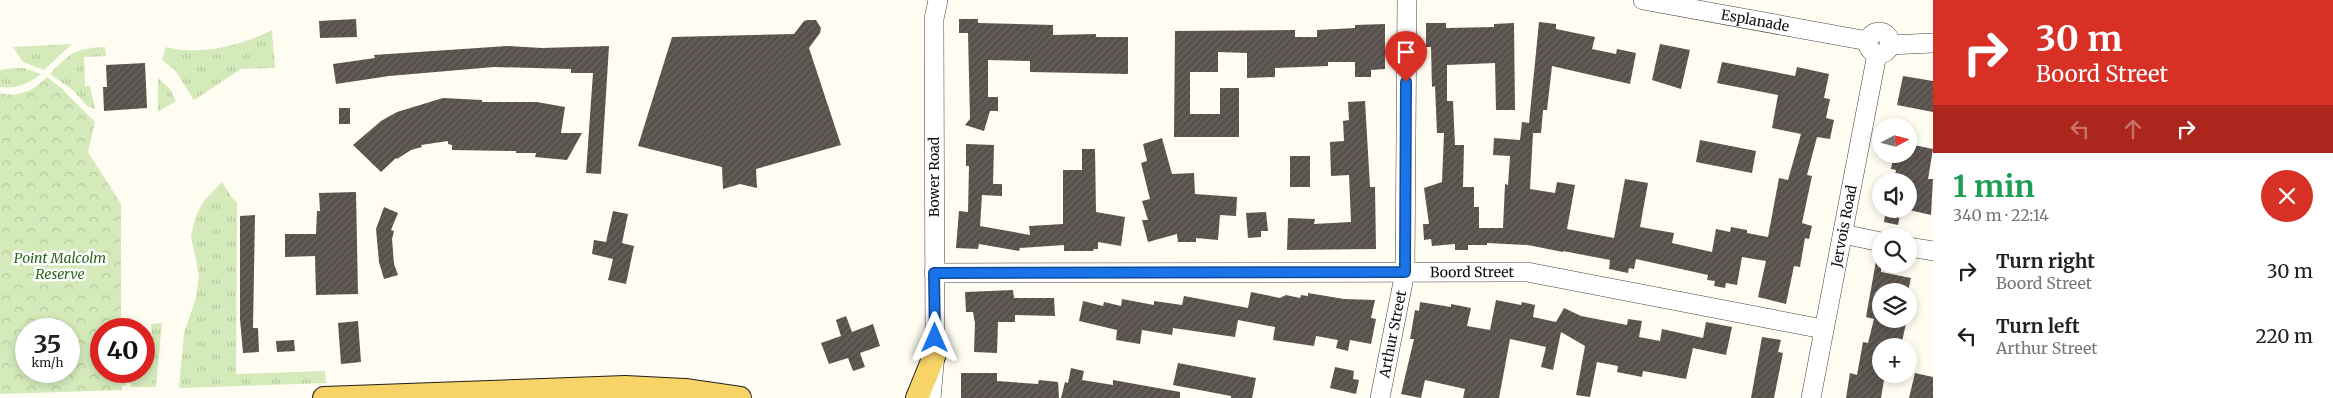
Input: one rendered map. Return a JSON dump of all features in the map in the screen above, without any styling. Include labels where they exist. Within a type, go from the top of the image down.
[{"type":"main road","points":[[916,398],[935,354]]},
{"type":"main road","points":[[324,398],[624,387],[685,390],[738,398]]},
{"type":"street","name":"Bower Road","points":[[930,398],[935,354],[934,19],[938,0]]},
{"type":"street","name":"Arthur Street","points":[[1380,398],[1405,272],[1407,0]]},
{"type":"street","name":"Esplanade","points":[[1643,0],[1878,47],[1933,43]]},
{"type":"street","name":"Jervois Road","points":[[1811,398],[1878,47]]},
{"type":"street","points":[[1843,234],[1872,240]]},
{"type":"street","points":[[1917,248],[1933,251]]},
{"type":"street","name":"Boord Street","points":[[934,273],[1527,272],[1823,329]]},
{"type":"street","name":"Bower Road","points":[[935,354],[944,398]]},
{"type":"green space","points":[[272,30],[275,68],[241,69],[194,100],[175,70],[162,60],[166,47],[179,50],[220,48],[247,41]]},
{"type":"green space","points":[[72,44],[44,70],[23,62],[13,47]]},
{"type":"green space","points":[[105,47],[106,56],[84,57],[85,86],[90,86],[95,109],[87,106],[74,91],[50,74],[68,56],[80,50]]},
{"type":"green space","points":[[24,68],[41,74],[22,85],[0,87],[0,70]]},
{"type":"green space","name":"Point Malcolm Reserve","points":[[47,77],[61,88],[95,122],[88,152],[121,204],[121,318],[90,318],[90,383],[126,383],[127,385],[122,386],[122,390],[0,394],[0,93],[20,94],[37,86]]},
{"type":"green space","points":[[158,78],[169,88],[176,101],[158,112]]},
{"type":"green space","points":[[222,182],[232,198],[237,202],[236,374],[325,371],[326,383],[179,388],[184,333],[196,298],[199,274],[191,237],[195,218],[203,202]]},
{"type":"green space","points":[[162,323],[156,387],[131,387],[130,383],[155,383],[155,324]]},
{"type":"building","points":[[356,19],[357,37],[320,38],[319,21]]},
{"type":"building","points":[[959,19],[978,19],[978,23],[1053,25],[1053,35],[1096,34],[1096,37],[1128,37],[1128,74],[1030,72],[1030,61],[988,60],[988,97],[998,97],[998,111],[990,111],[984,131],[965,125],[970,119],[968,33],[959,33]]},
{"type":"building","points":[[816,20],[821,28],[820,33],[809,48],[841,145],[756,169],[757,188],[740,184],[723,189],[722,167],[638,146],[672,37],[794,34],[804,21]]},
{"type":"building","points":[[1539,22],[1556,24],[1556,29],[1595,37],[1592,49],[1616,54],[1617,49],[1636,53],[1630,84],[1552,66],[1547,110],[1543,110],[1541,133],[1533,133],[1530,189],[1555,193],[1557,182],[1575,185],[1567,229],[1614,238],[1625,179],[1648,183],[1640,227],[1674,233],[1672,243],[1712,252],[1716,229],[1730,232],[1731,227],[1747,230],[1747,233],[1768,237],[1779,178],[1788,180],[1801,134],[1772,128],[1778,95],[1717,83],[1722,62],[1795,76],[1797,67],[1829,74],[1824,98],[1830,99],[1826,118],[1834,120],[1830,139],[1817,137],[1807,175],[1812,176],[1802,223],[1812,226],[1809,239],[1805,238],[1800,267],[1794,266],[1786,304],[1758,297],[1766,261],[1742,257],[1737,285],[1726,283],[1725,288],[1714,286],[1715,281],[1707,280],[1708,275],[1636,259],[1634,269],[1629,268],[1628,273],[1609,269],[1610,260],[1528,245],[1487,243],[1487,245],[1468,245],[1468,250],[1455,250],[1455,244],[1432,246],[1431,239],[1424,240],[1423,224],[1429,224],[1424,188],[1442,182],[1444,133],[1437,133],[1435,86],[1432,87],[1431,47],[1426,47],[1426,23],[1446,23],[1446,28],[1494,27],[1494,24],[1514,23],[1515,110],[1496,110],[1495,63],[1447,65],[1447,101],[1453,101],[1455,145],[1464,145],[1463,187],[1474,187],[1474,207],[1479,207],[1479,228],[1503,228],[1505,184],[1508,185],[1510,156],[1493,155],[1494,138],[1520,140],[1522,122],[1529,123]]},
{"type":"building","points":[[1385,24],[1385,69],[1371,70],[1371,77],[1355,77],[1355,62],[1328,62],[1328,66],[1275,68],[1275,77],[1247,78],[1247,53],[1218,52],[1218,72],[1190,72],[1190,114],[1220,114],[1220,88],[1239,88],[1239,137],[1174,137],[1175,31],[1295,30],[1295,37],[1317,37],[1317,30],[1355,28],[1355,25]]},
{"type":"building","points":[[1660,44],[1690,50],[1681,89],[1652,80]]},
{"type":"building","points":[[507,46],[542,48],[609,46],[601,174],[586,173],[593,73],[571,73],[571,69],[494,67],[389,76],[336,84],[333,64],[375,58],[374,55]]},
{"type":"building","points":[[145,63],[147,108],[104,111],[103,87],[107,87],[106,65]]},
{"type":"building","points":[[1903,76],[1933,81],[1933,112],[1897,105]]},
{"type":"building","points":[[443,98],[482,100],[482,102],[537,102],[565,107],[561,133],[582,133],[567,160],[535,157],[536,153],[516,153],[516,151],[452,150],[452,145],[448,144],[448,141],[421,145],[422,147],[411,150],[396,158],[381,172],[353,145],[381,121],[397,112]]},
{"type":"building","points":[[1365,101],[1370,187],[1375,187],[1376,249],[1287,250],[1288,218],[1315,219],[1314,224],[1351,222],[1349,175],[1331,176],[1330,142],[1344,141],[1343,121],[1349,120],[1348,102]]},
{"type":"building","points":[[339,108],[350,108],[350,124],[339,124]]},
{"type":"building","points":[[1162,138],[1172,174],[1194,173],[1195,194],[1237,197],[1236,216],[1220,215],[1218,240],[1196,238],[1196,242],[1178,242],[1177,234],[1148,242],[1142,220],[1148,220],[1142,201],[1150,199],[1141,163],[1147,161],[1143,144]]},
{"type":"building","points":[[1700,140],[1756,151],[1752,173],[1696,162]]},
{"type":"building","points":[[966,144],[994,145],[993,184],[1002,184],[1002,196],[982,195],[980,226],[1030,235],[1029,226],[1063,224],[1063,170],[1082,170],[1082,149],[1095,149],[1096,212],[1125,217],[1121,246],[1098,242],[1098,249],[1093,251],[1064,251],[1064,245],[1020,248],[1019,251],[979,244],[978,249],[956,248],[959,211],[968,212],[969,166],[966,166]]},
{"type":"building","points":[[1918,146],[1933,149],[1928,179],[1933,179],[1931,215],[1917,212],[1917,173],[1895,173],[1896,170],[1891,169],[1892,163],[1917,163]]},
{"type":"building","points":[[1290,156],[1310,156],[1310,187],[1290,187]]},
{"type":"building","points":[[356,192],[358,294],[316,295],[315,256],[285,257],[285,234],[316,234],[317,211],[320,211],[319,193]]},
{"type":"building","points":[[384,207],[398,213],[391,230],[394,231],[392,239],[394,264],[398,275],[384,279],[379,262],[376,229]]},
{"type":"building","points":[[613,211],[628,214],[622,243],[634,246],[626,284],[608,280],[613,259],[592,254],[594,240],[606,242]]},
{"type":"building","points":[[1266,212],[1268,231],[1261,231],[1261,237],[1248,238],[1246,213]]},
{"type":"building","points":[[255,215],[253,328],[258,328],[259,352],[243,353],[240,319],[240,216]]},
{"type":"building","points":[[1885,218],[1899,218],[1898,225],[1884,222]]},
{"type":"building","points":[[1874,273],[1886,273],[1911,278],[1910,283],[1872,283]]},
{"type":"building","points":[[1872,283],[1872,318],[1866,317]]},
{"type":"building","points":[[1013,290],[1014,298],[1054,298],[1055,316],[1015,315],[1015,322],[998,322],[997,353],[974,352],[975,323],[973,312],[966,312],[965,292]]},
{"type":"building","points":[[1251,292],[1280,298],[1286,295],[1300,298],[1301,295],[1308,296],[1308,293],[1344,299],[1375,300],[1371,318],[1376,319],[1371,344],[1350,340],[1348,351],[1336,348],[1338,340],[1316,336],[1314,346],[1273,340],[1275,327],[1238,320],[1235,337],[1173,328],[1172,335],[1142,330],[1140,344],[1116,340],[1117,330],[1079,321],[1083,301],[1103,306],[1104,302],[1121,306],[1122,299],[1154,305],[1154,301],[1182,305],[1184,296],[1248,308]]},
{"type":"building","points":[[1496,300],[1521,305],[1522,302],[1535,305],[1533,317],[1556,322],[1564,308],[1581,316],[1627,325],[1628,319],[1642,321],[1639,337],[1660,341],[1662,329],[1703,338],[1706,322],[1732,327],[1726,355],[1693,348],[1686,379],[1643,371],[1642,377],[1617,372],[1618,366],[1597,362],[1590,397],[1576,395],[1585,346],[1561,332],[1553,370],[1541,367],[1546,347],[1510,339],[1499,398],[1463,398],[1465,389],[1425,380],[1421,398],[1401,394],[1414,339],[1410,339],[1415,310],[1419,311],[1420,302],[1451,307],[1451,304],[1471,308],[1467,326],[1490,330]]},
{"type":"building","points":[[846,316],[852,332],[873,324],[880,346],[860,353],[865,367],[853,371],[848,358],[829,364],[821,343],[841,336],[836,320]]},
{"type":"building","points":[[358,321],[361,362],[341,364],[338,323]]},
{"type":"building","points":[[1872,327],[1905,328],[1903,338],[1872,338],[1872,383],[1884,383],[1881,398],[1846,398],[1850,373],[1857,375],[1863,342],[1868,343]]},
{"type":"building","points":[[1762,337],[1781,340],[1778,352],[1783,353],[1774,398],[1751,398]]},
{"type":"building","points":[[294,340],[295,351],[277,352],[276,341]]},
{"type":"building","points":[[1178,363],[1256,378],[1252,398],[1231,398],[1231,396],[1173,385]]},
{"type":"building","points":[[1335,367],[1354,371],[1353,379],[1359,380],[1356,394],[1330,388]]},
{"type":"building","points":[[1071,368],[1084,371],[1082,380],[1113,385],[1113,380],[1180,392],[1180,398],[1061,398],[1065,382],[1068,383]]},
{"type":"building","points":[[961,373],[997,373],[997,381],[1038,384],[1039,380],[1058,382],[1059,398],[961,398]]},
{"type":"building","points":[[1917,373],[1933,377],[1933,398],[1909,398],[1913,383],[1917,383]]},
{"type":"route","points":[[935,338],[934,273],[1405,272],[1406,82]]}]
